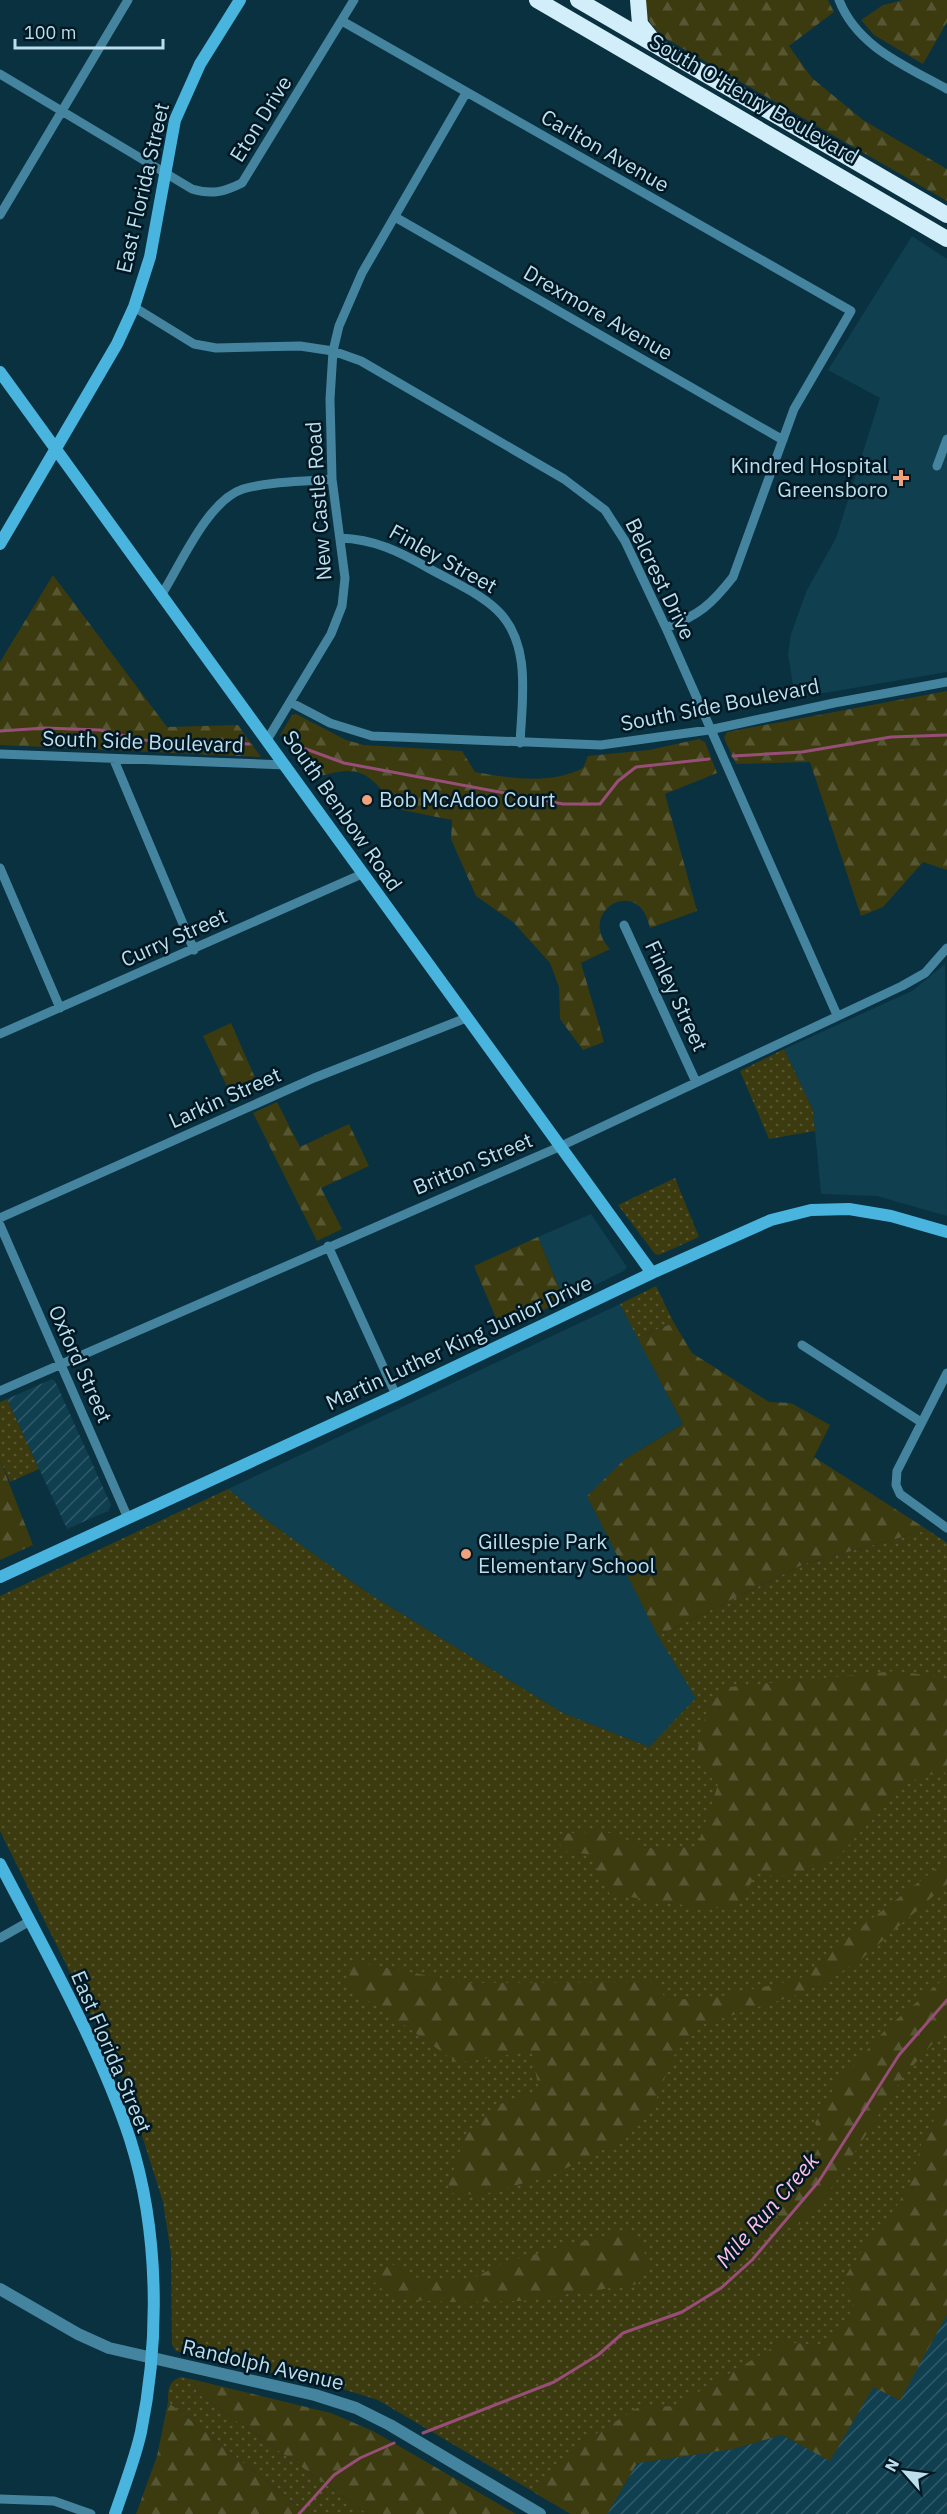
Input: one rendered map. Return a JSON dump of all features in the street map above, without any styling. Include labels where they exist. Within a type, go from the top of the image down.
[{"type":"highway","name":"South O'Henry Boulevard","points":[[537,0],[947,239]]},
{"type":"highway","name":"South O'Henry Boulevard","points":[[578,0],[947,215]]},
{"type":"highway","points":[[638,0],[640,24],[649,36],[669,54]]},
{"type":"main road","name":"East Florida Street","points":[[0,544],[117,344],[134,307],[150,257],[175,120],[187,89],[240,0]]},
{"type":"main road","name":"South Benbow Road","points":[[0,372],[652,1273]]},
{"type":"main road","name":"Martin Luther King Junior Drive","points":[[0,1577],[127,1516],[396,1395],[749,1229],[811,1210],[840,1208],[869,1211],[947,1232]]},
{"type":"main road","name":"East Florida Street","points":[[0,1864],[90,2042],[130,2140],[151,2235],[155,2290],[151,2359],[141,2433],[115,2514]]},
{"type":"street","points":[[0,215],[128,0]]},
{"type":"street","name":"Eton Drive","points":[[0,74],[192,189],[209,194],[226,191],[242,183],[354,0]]},
{"type":"street","points":[[839,0],[861,36],[880,50],[947,89]]},
{"type":"street","name":"Carlton Avenue","points":[[342,21],[850,311],[794,409],[783,440]]},
{"type":"street","name":"New Castle Road","points":[[267,740],[331,634],[342,606],[345,579],[332,479],[330,382],[333,351],[348,303],[466,93]]},
{"type":"street","name":"Drexmore Avenue","points":[[395,217],[783,440]]},
{"type":"street","name":"Belcrest Drive","points":[[134,307],[194,344],[216,348],[300,346],[333,351],[361,361],[564,479],[605,510],[625,541],[666,628],[709,730],[837,1015]]},
{"type":"street","points":[[937,466],[947,439]]},
{"type":"street","points":[[666,628],[694,617],[716,598],[733,577],[783,440]]},
{"type":"street","points":[[162,594],[212,512],[228,496],[251,488],[332,479]]},
{"type":"street","name":"Finley Street","points":[[340,538],[364,539],[391,547],[498,611],[509,629],[524,671],[520,742]]},
{"type":"street","name":"South Side Boulevard","points":[[290,702],[330,723],[372,736],[600,745],[709,730],[834,702],[947,682]]},
{"type":"street","name":"South Side Boulevard","points":[[0,754],[286,765]]},
{"type":"street","points":[[114,760],[194,950]]},
{"type":"street","points":[[0,868],[60,1008]]},
{"type":"street","name":"Curry Street","points":[[0,1034],[362,874]]},
{"type":"street","name":"Finley Street","points":[[624,925],[696,1082]]},
{"type":"street","name":"Britton Street","points":[[0,1391],[559,1147],[925,973],[947,948]]},
{"type":"street","name":"Larkin Street","points":[[0,1218],[314,1078],[466,1018]]},
{"type":"street","name":"Oxford Street","points":[[0,1225],[127,1516]]},
{"type":"street","points":[[328,1246],[396,1395]]},
{"type":"street","points":[[802,1345],[921,1422]]},
{"type":"street","points":[[947,1373],[897,1471],[896,1485],[900,1494],[947,1527]]},
{"type":"street","points":[[0,1938],[30,1921]]},
{"type":"street","name":"Randolph Avenue","points":[[0,2289],[78,2334],[109,2348],[315,2395],[356,2408],[390,2425],[540,2514]]},
{"type":"street","points":[[0,2499],[54,2501],[91,2514]]},
{"type":"shaded area","name":"Kindred Hospital Greensboro","points":[[912,236],[947,259],[947,672],[795,698],[788,654],[791,634],[807,590],[836,538],[880,398],[828,370]]},
{"type":"shaded area","points":[[945,964],[947,1216],[877,1196],[821,1194],[813,1110],[784,1049],[912,991]]},
{"type":"shaded area","points":[[591,1214],[627,1267],[624,1271],[564,1300],[538,1237]]},
{"type":"shaded area","name":"Gillespie Park Elementary School","points":[[620,1304],[683,1424],[625,1459],[658,1636],[697,1698],[649,1747],[563,1713],[368,1593],[261,1516],[228,1489]]},
{"type":"shaded area","points":[[52,1379],[55,1381],[111,1505],[108,1511],[67,1529],[7,1399]]},
{"type":"shaded area","points":[[947,2314],[947,2514],[607,2514],[637,2463],[733,2449],[782,2435],[830,2460],[873,2386],[900,2399]]},
{"type":"green space","points":[[644,0],[828,0],[834,12],[789,46],[812,78],[863,120],[947,169],[947,201],[663,37],[649,20]]},
{"type":"green space","points":[[903,0],[947,0],[947,22],[923,64],[874,35],[861,20],[883,5]]},
{"type":"green space","points":[[53,575],[167,727],[238,725],[261,757],[0,745],[0,662]]},
{"type":"green space","points":[[947,691],[947,870],[923,862],[883,907],[861,916],[810,762],[736,764],[724,738],[727,732]]},
{"type":"green space","points":[[296,714],[346,740],[364,745],[462,751],[475,772],[530,779],[557,777],[571,773],[583,768],[588,756],[649,750],[699,739],[705,742],[717,773],[665,794],[697,911],[650,928],[644,912],[634,903],[623,901],[613,904],[604,912],[600,922],[601,935],[610,949],[581,963],[604,1042],[583,1050],[560,1019],[559,987],[550,963],[513,922],[476,896],[451,839],[452,820],[397,809],[370,779],[353,771],[342,771],[312,779],[280,735],[292,715]]},
{"type":"green space","points":[[231,1023],[260,1089],[234,1101],[203,1036]]},
{"type":"green space","points":[[784,1049],[813,1110],[815,1131],[769,1139],[740,1071]]},
{"type":"green space","points":[[277,1102],[300,1147],[349,1124],[369,1166],[321,1188],[342,1229],[317,1241],[253,1113]]},
{"type":"green space","points":[[675,1178],[699,1237],[659,1255],[655,1254],[618,1205]]},
{"type":"green space","points":[[538,1237],[564,1300],[501,1330],[474,1266]]},
{"type":"green space","points":[[656,1286],[674,1323],[637,1337],[620,1304]]},
{"type":"green space","points":[[674,1323],[692,1353],[769,1402],[791,1403],[830,1425],[814,1457],[928,1530],[804,1564],[658,1636],[587,1496],[625,1459],[683,1424],[637,1337]]},
{"type":"green space","points":[[7,1399],[39,1469],[10,1482],[0,1460],[0,1402]]},
{"type":"green space","points":[[0,1460],[33,1545],[0,1560]]},
{"type":"green space","points":[[228,1489],[261,1516],[368,1593],[563,1713],[649,1747],[696,1698],[658,1636],[804,1564],[928,1530],[947,1543],[947,2314],[900,2400],[873,2387],[842,2440],[764,2398],[733,2449],[637,2463],[607,2514],[571,2514],[378,2400],[336,2387],[176,2351],[172,2345],[171,2254],[163,2202],[123,2079],[0,1831],[0,1596]]},
{"type":"green space","points":[[896,1671],[933,1676],[947,1682],[947,1775],[943,1771],[907,1782],[836,1859],[815,1868],[778,1877],[757,1873],[735,1909],[697,1907],[610,1894],[599,1878],[595,1855],[561,1851],[559,1834],[604,1831],[649,1848],[697,1847],[718,1785],[695,1761],[708,1705],[729,1687]]},
{"type":"green space","points":[[947,1860],[947,1884],[857,1963],[803,1993],[695,2027],[671,2060],[652,2111],[625,2139],[552,2175],[482,2195],[446,2193],[465,2135],[497,2105],[539,2091],[532,2051],[457,2063],[392,2016],[347,1988],[352,1961],[466,1983],[654,1982],[667,2000],[713,1998],[800,1979],[847,1938]]},
{"type":"green space","points":[[947,1976],[947,2027],[903,2077],[835,2183],[800,2224],[788,2228],[773,2212],[776,2198],[812,2160],[822,2141],[815,2123],[836,2084],[889,2026]]},
{"type":"green space","points":[[947,2099],[947,2314],[900,2400],[873,2387],[830,2461],[782,2435],[733,2449],[637,2463],[607,2514],[571,2514],[535,2493],[586,2440],[637,2408],[675,2406],[782,2342],[820,2345],[846,2322],[855,2301],[843,2280],[869,2239],[884,2228],[910,2183],[923,2138]]},
{"type":"green space","points":[[623,2231],[641,2242],[649,2266],[638,2284],[522,2301],[453,2302],[410,2300],[389,2295],[373,2281],[390,2263],[423,2281],[466,2282],[505,2262]]},
{"type":"green space","points":[[181,2377],[195,2380],[197,2393],[368,2514],[307,2514],[168,2402],[171,2384]]},
{"type":"green space","points":[[195,2380],[331,2413],[373,2431],[516,2514],[368,2514],[197,2393]]},
{"type":"green space","points":[[168,2402],[307,2514],[136,2514],[157,2456]]},
{"type":"waterway","points":[[0,731],[45,728],[100,730],[141,740],[249,744]]},
{"type":"waterway","points":[[733,756],[802,752],[891,737],[947,735]]},
{"type":"waterway","points":[[284,741],[344,763],[563,804],[600,804],[618,781],[636,767],[709,759]]},
{"type":"waterway","name":"Mile Run Creek","points":[[423,2433],[554,2382],[598,2355],[623,2333],[682,2312],[721,2288],[752,2260],[819,2181],[899,2055],[947,2000]]},
{"type":"waterway","name":"Mile Run Creek","points":[[299,2514],[334,2475],[360,2458],[394,2443]]},
{"type":"place","name":"Kindred Hospital Greensboro","points":[[901,478]]},
{"type":"place","name":"Bob McAdoo Court","points":[[367,800]]},
{"type":"place","name":"Gillespie Park Elementary School","points":[[466,1554]]}]
